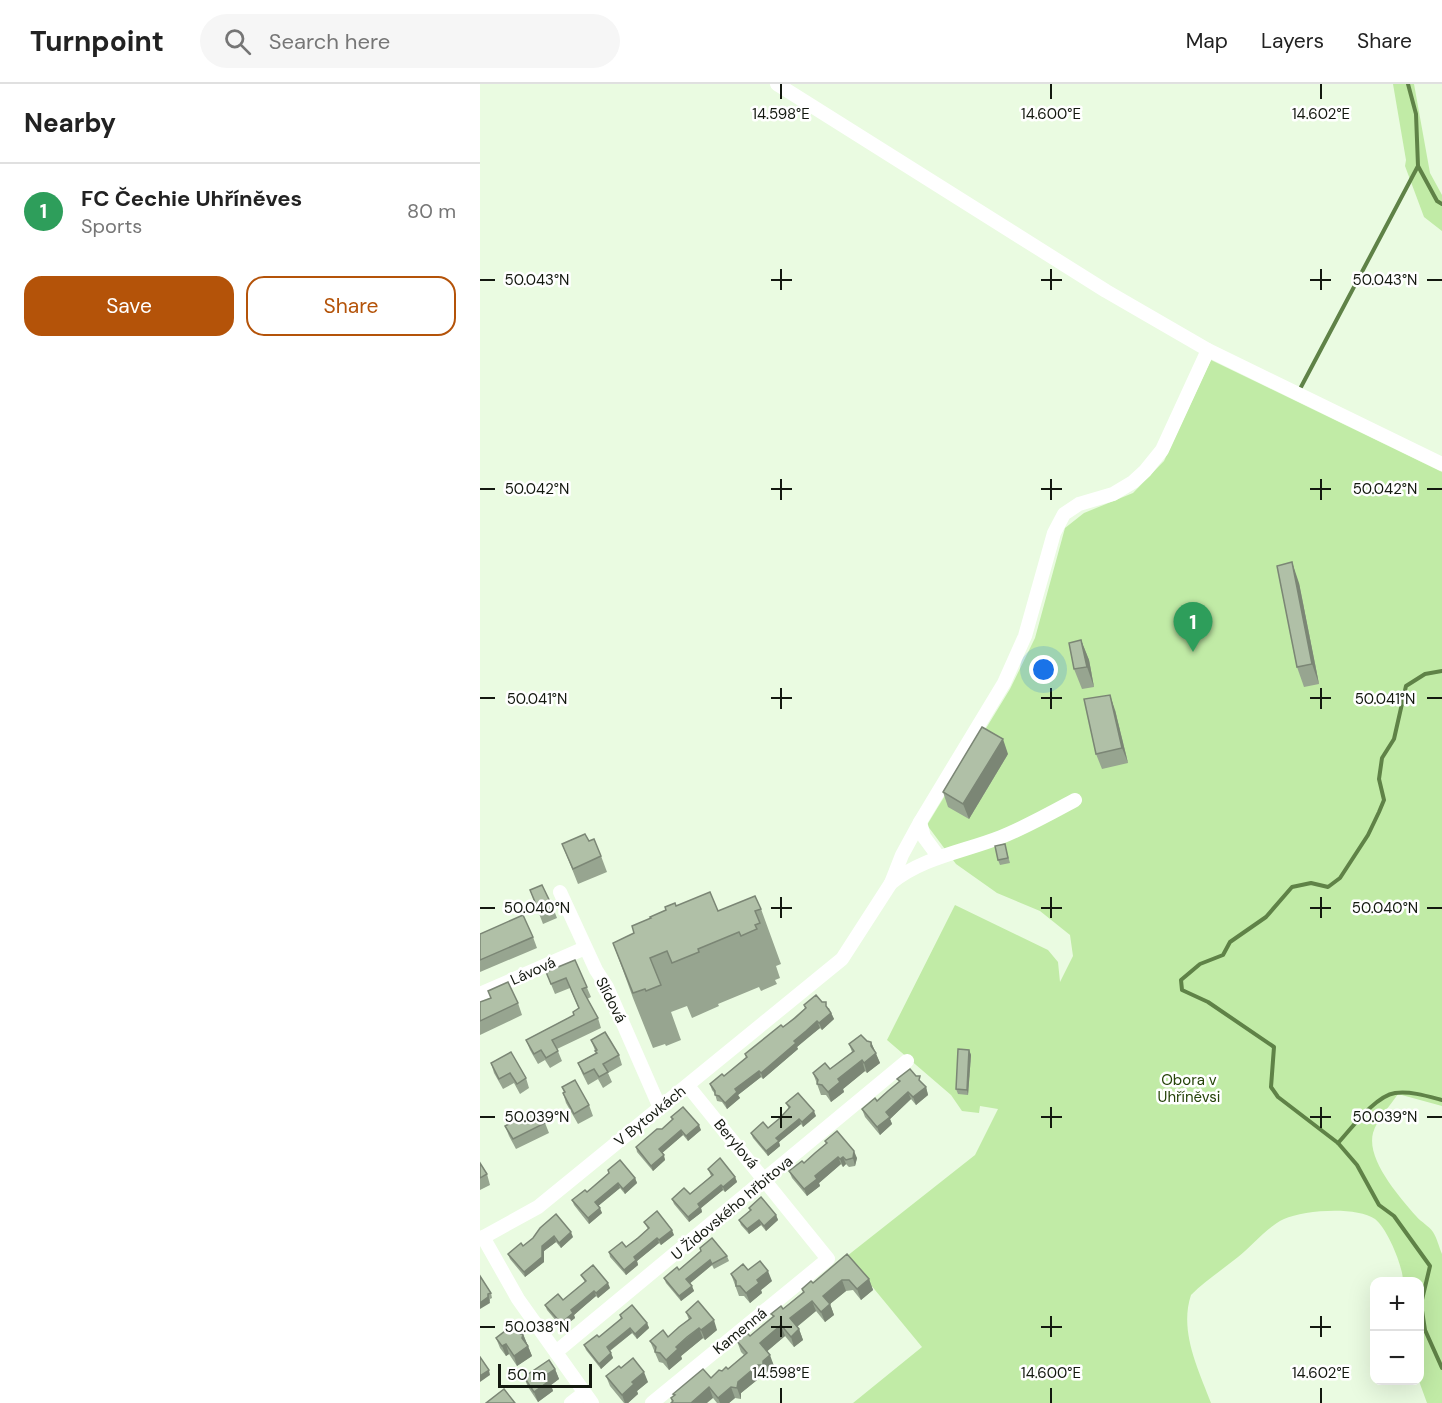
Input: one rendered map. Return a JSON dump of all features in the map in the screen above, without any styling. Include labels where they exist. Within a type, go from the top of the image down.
[{"type":"street","points":[[777,84],[1106,291],[1208,350],[1442,464]]},
{"type":"street","points":[[891,883],[902,855],[920,822],[1004,683],[1025,636],[1054,533],[1064,514],[1079,504],[1113,494],[1133,482],[1145,471],[1162,450],[1208,350]]},
{"type":"street","points":[[891,883],[901,875],[938,856],[961,851],[1002,836],[1075,800]]},
{"type":"street","points":[[920,822],[924,837],[938,856]]},
{"type":"street","name":"V Bytovkách","points":[[481,1238],[538,1207],[842,959],[891,883]]},
{"type":"street","name":"Slídová","points":[[560,892],[585,948],[607,987],[660,1108]]},
{"type":"street","name":"Lávová","points":[[480,994],[585,948]]},
{"type":"street","name":"U Židovského hřbitova","points":[[556,1352],[907,1061]]},
{"type":"street","name":"Berylová","points":[[688,1086],[828,1259]]},
{"type":"street","points":[[481,1238],[518,1299],[588,1398],[571,1403]]},
{"type":"street","name":"Kamenná","points":[[652,1403],[828,1259]]},
{"type":"green space","points":[[1393,84],[1414,84],[1430,173],[1442,195],[1442,231],[1424,217],[1405,166],[1406,160]]},
{"type":"green space","name":"Obora v Uhříněvsi","points":[[1211,360],[1442,472],[1442,1106],[1398,1094],[1377,1123],[1372,1144],[1379,1166],[1386,1178],[1416,1216],[1433,1232],[1442,1254],[1442,1403],[1427,1403],[1420,1385],[1424,1385],[1424,1277],[1402,1277],[1394,1248],[1375,1219],[1356,1212],[1330,1211],[1304,1213],[1278,1222],[1191,1295],[1187,1322],[1189,1336],[1211,1403],[853,1403],[922,1347],[847,1256],[975,1155],[998,1109],[980,1106],[979,1113],[962,1111],[951,1095],[887,1040],[955,905],[1048,950],[1058,962],[1060,982],[1073,956],[1070,935],[1040,911],[997,893],[956,864],[927,825],[1010,689],[1035,638],[1065,528],[1084,513],[1133,493],[1164,461]]},
{"type":"building","points":[[1292,562],[1312,664],[1297,667],[1277,566]]},
{"type":"building","points":[[1081,640],[1087,667],[1074,669],[1069,643]]},
{"type":"building","points":[[1110,695],[1122,748],[1096,754],[1084,699]]},
{"type":"building","points":[[982,727],[1003,739],[963,804],[943,792]]},
{"type":"building","points":[[585,834],[589,841],[594,839],[601,856],[573,869],[562,844]]},
{"type":"building","points":[[1005,844],[1008,858],[998,860],[995,846]]},
{"type":"building","points":[[542,885],[553,908],[540,914],[530,890]]},
{"type":"building","points":[[710,892],[718,911],[755,896],[761,909],[755,911],[760,923],[755,925],[757,929],[741,936],[739,932],[672,963],[667,951],[650,958],[661,985],[633,993],[613,943],[634,933],[632,926],[666,910],[665,907],[675,903],[676,906]]},
{"type":"building","points":[[523,915],[533,937],[480,960],[480,934]]},
{"type":"building","points":[[575,960],[587,987],[582,989],[598,1018],[552,1040],[558,1051],[546,1058],[541,1050],[534,1054],[526,1040],[574,1015],[573,1012],[579,1008],[566,978],[551,984],[546,972]]},
{"type":"building","points":[[508,982],[518,1003],[480,1021],[480,1002],[491,998],[488,991]]},
{"type":"building","points":[[816,995],[822,1002],[826,1002],[831,1013],[819,1023],[817,1021],[794,1041],[796,1043],[761,1073],[759,1071],[735,1089],[737,1092],[725,1103],[715,1095],[710,1084],[747,1057],[745,1054],[781,1025],[783,1027],[795,1018],[806,1008],[804,1005]]},
{"type":"building","points":[[605,1032],[619,1055],[603,1064],[608,1072],[599,1077],[594,1069],[584,1074],[578,1063],[597,1053],[591,1040]]},
{"type":"building","points":[[861,1035],[871,1042],[876,1053],[864,1063],[862,1060],[838,1079],[840,1082],[828,1092],[822,1085],[817,1084],[818,1080],[813,1073],[825,1063],[830,1069],[854,1051],[849,1044]]},
{"type":"building","points":[[958,1049],[969,1050],[967,1090],[956,1089]]},
{"type":"building","points":[[511,1052],[526,1078],[517,1084],[510,1073],[499,1079],[491,1063]]},
{"type":"building","points":[[910,1069],[916,1076],[920,1076],[919,1080],[926,1087],[913,1097],[908,1092],[886,1112],[890,1117],[877,1127],[862,1109],[875,1098],[877,1101],[900,1081],[897,1079]]},
{"type":"building","points":[[575,1080],[589,1105],[574,1114],[562,1087]]},
{"type":"building","points":[[798,1093],[814,1111],[802,1122],[799,1119],[776,1138],[779,1141],[766,1151],[751,1133],[763,1122],[768,1128],[780,1118],[790,1107],[786,1103]]},
{"type":"building","points":[[683,1107],[699,1125],[686,1136],[681,1130],[659,1149],[664,1155],[651,1166],[636,1147],[657,1129],[662,1129]]},
{"type":"building","points":[[538,1110],[545,1123],[513,1139],[505,1126]]},
{"type":"building","points":[[837,1131],[854,1151],[853,1158],[846,1160],[838,1157],[815,1176],[817,1179],[804,1189],[789,1171],[802,1161],[804,1163]]},
{"type":"building","points":[[720,1158],[735,1177],[698,1204],[700,1207],[688,1217],[672,1199],[684,1188],[690,1194],[713,1175],[708,1169]]},
{"type":"building","points":[[620,1160],[635,1178],[623,1189],[618,1183],[595,1202],[600,1208],[588,1218],[572,1200],[585,1190],[587,1192]]},
{"type":"building","points":[[480,1163],[487,1174],[480,1178]]},
{"type":"building","points":[[761,1197],[776,1215],[764,1226],[759,1220],[747,1229],[739,1220]]},
{"type":"building","points":[[657,1211],[672,1230],[659,1240],[657,1238],[634,1257],[636,1260],[624,1270],[609,1252],[622,1242],[626,1247],[638,1238],[649,1228],[644,1222]]},
{"type":"building","points":[[556,1214],[571,1232],[559,1243],[554,1236],[542,1246],[542,1257],[524,1272],[508,1254],[521,1243],[523,1246],[533,1238],[540,1228]]},
{"type":"building","points":[[712,1238],[727,1256],[712,1264],[710,1260],[686,1279],[692,1286],[679,1296],[664,1278],[677,1267],[679,1270]]},
{"type":"building","points":[[847,1254],[869,1279],[857,1289],[849,1280],[842,1280],[823,1296],[830,1304],[821,1312],[812,1301],[790,1318],[799,1329],[791,1337],[781,1325],[760,1343],[770,1355],[763,1361],[763,1365],[758,1365],[738,1382],[737,1388],[731,1387],[718,1398],[709,1387],[691,1403],[671,1403],[673,1401],[671,1398],[675,1395],[673,1394],[703,1369],[711,1378],[719,1370],[722,1371],[726,1367],[728,1369],[747,1353],[737,1341],[747,1333],[750,1336],[774,1316],[771,1314],[781,1306],[783,1309],[804,1292],[802,1289],[811,1281],[813,1283]]},
{"type":"building","points":[[760,1261],[768,1271],[757,1280],[759,1283],[746,1293],[740,1286],[736,1286],[736,1281],[731,1274],[743,1264],[748,1270]]},
{"type":"building","points":[[593,1265],[608,1283],[571,1310],[573,1313],[561,1323],[545,1305],[558,1294],[563,1300],[586,1281],[581,1275]]},
{"type":"building","points":[[480,1276],[491,1293],[480,1303]]},
{"type":"building","points":[[698,1301],[714,1320],[687,1337],[666,1360],[660,1353],[655,1352],[656,1347],[650,1341],[663,1330],[668,1337],[691,1318],[686,1312]]},
{"type":"building","points":[[632,1305],[647,1323],[635,1334],[630,1328],[607,1347],[611,1353],[599,1364],[584,1345],[597,1335],[599,1337],[622,1318],[620,1315]]},
{"type":"building","points":[[513,1325],[519,1334],[523,1334],[522,1338],[528,1346],[514,1356],[506,1344],[502,1346],[496,1338]]},
{"type":"building","points":[[480,1357],[489,1370],[480,1376]]},
{"type":"building","points":[[633,1358],[644,1372],[622,1395],[606,1376]]},
{"type":"building","points":[[549,1360],[555,1369],[545,1376],[549,1381],[534,1392],[524,1377]]},
{"type":"building","points":[[504,1389],[515,1403],[486,1403]]},
{"type":"waterway","points":[[1408,84],[1416,114],[1418,166],[1437,201],[1442,204]]},
{"type":"waterway","points":[[1301,387],[1418,166]]},
{"type":"waterway","points":[[1442,671],[1425,674],[1406,686],[1394,739],[1382,758],[1379,779],[1384,800],[1368,835],[1340,878],[1328,887],[1311,883],[1292,887],[1266,917],[1230,942],[1223,955],[1200,964],[1181,980],[1182,990],[1208,1002],[1274,1047],[1271,1087],[1278,1097],[1338,1143],[1357,1165],[1379,1205],[1394,1216],[1430,1266],[1421,1304],[1425,1330],[1442,1368]]},
{"type":"waterway","points":[[1338,1143],[1372,1106],[1387,1095],[1419,1094],[1442,1100]]},
{"type":"place","name":"FC Čechie Uhříněves","points":[[1193,652]]}]
